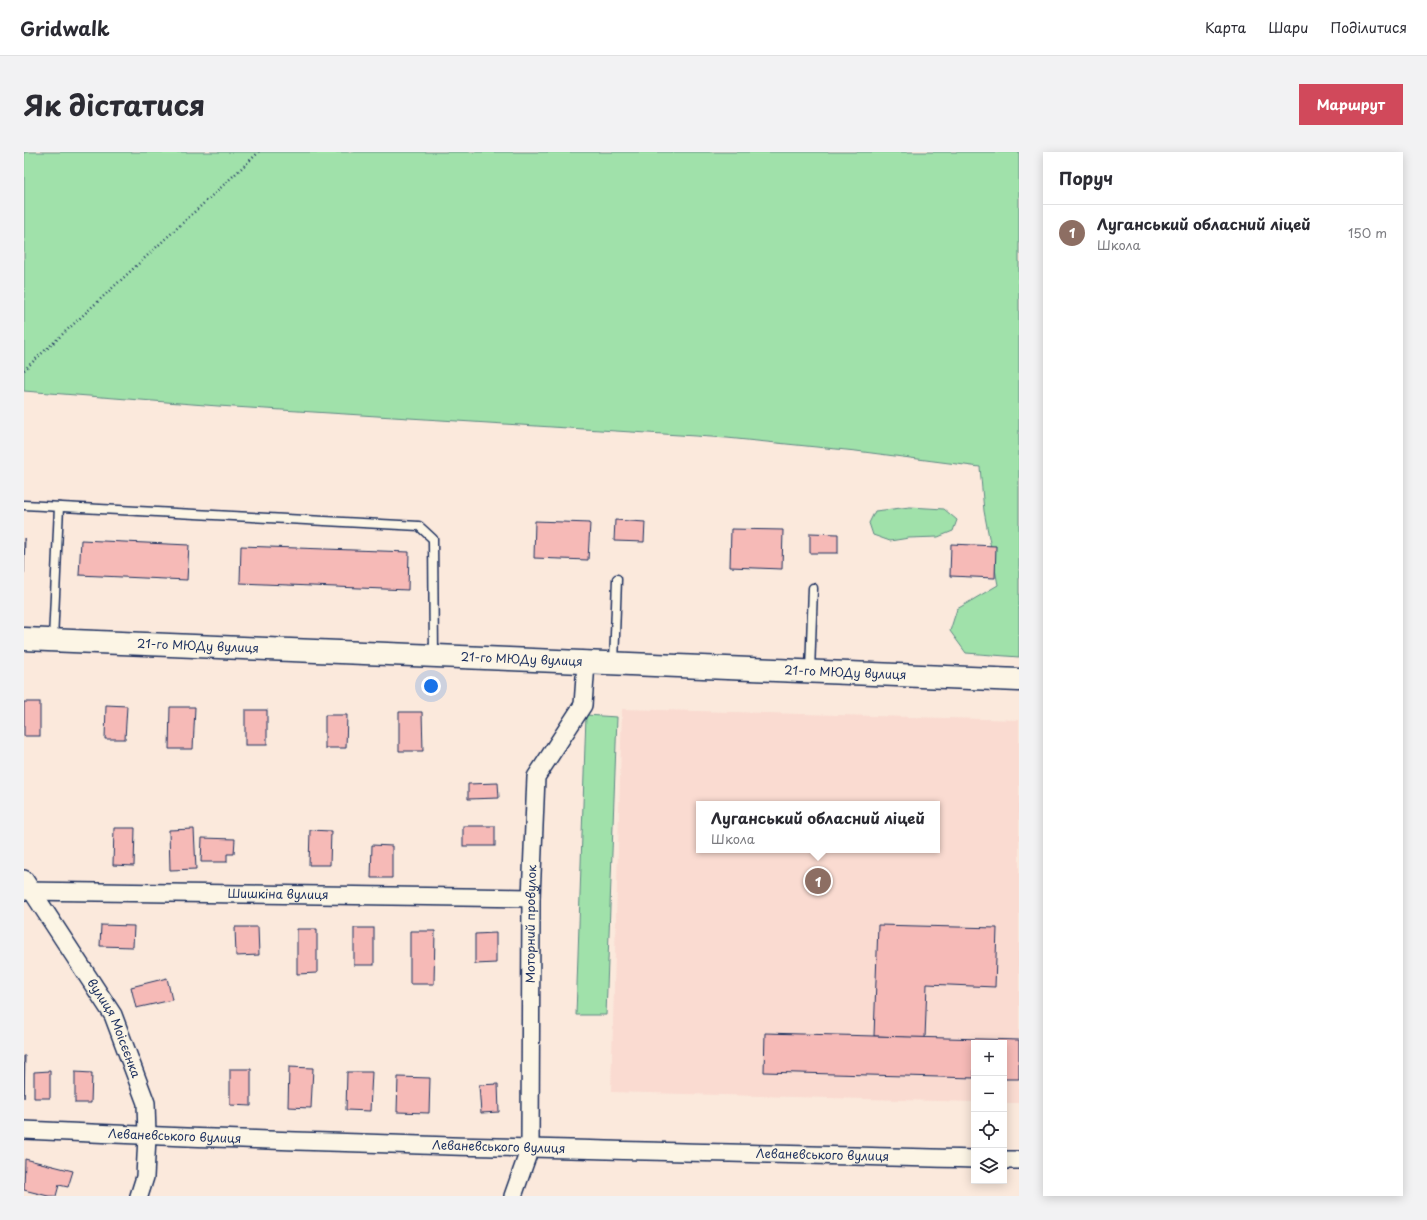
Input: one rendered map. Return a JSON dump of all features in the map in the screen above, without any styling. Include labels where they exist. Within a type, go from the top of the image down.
[{"type":"street","name":"21-го МЮДу вулиця","points":[[24,639],[1019,680]]},
{"type":"street","name":"Моторний провулок","points":[[513,1196],[530,1148],[531,898],[536,777],[582,705],[586,663]]},
{"type":"street","name":"Шишкіна вулиця","points":[[27,887],[531,898]]},
{"type":"street","name":"вулиця Моісєєнка","points":[[27,887],[113,1015],[146,1103],[147,1136],[145,1178],[139,1196]]},
{"type":"street","name":"Леваневського вулиця","points":[[24,1130],[147,1136],[530,1148],[971,1159]]},
{"type":"street","points":[[1007,1160],[1019,1160]]},
{"type":"lane","points":[[24,505],[419,526],[433,539],[434,656]]},
{"type":"lane","points":[[53,641],[59,507]]},
{"type":"lane","points":[[614,664],[617,579]]},
{"type":"lane","points":[[810,672],[812,588]]},
{"type":"path","points":[[24,370],[259,152]]},
{"type":"shaded area","points":[[622,709],[1019,720],[1019,1103],[1007,1103],[1007,1040],[971,1040],[971,1102],[611,1092]]},
{"type":"green space","points":[[24,152],[1019,152],[1019,657],[966,653],[950,631],[957,609],[998,585],[984,511],[980,467],[856,451],[727,438],[218,406],[24,391]]},
{"type":"green space","points":[[910,507],[944,509],[957,520],[953,531],[938,537],[909,538],[890,541],[873,535],[869,523],[875,511]]},
{"type":"green space","points":[[586,715],[617,717],[606,1015],[576,1015]]},
{"type":"building","points":[[615,520],[645,522],[644,542],[614,541]]},
{"type":"building","points":[[535,521],[590,523],[588,560],[534,558]]},
{"type":"building","points":[[731,529],[783,530],[782,569],[730,567]]},
{"type":"building","points":[[810,533],[838,534],[838,553],[810,553]]},
{"type":"building","points":[[24,538],[25,538],[24,573]]},
{"type":"building","points":[[81,540],[189,545],[187,580],[79,575]]},
{"type":"building","points":[[951,544],[996,546],[995,578],[950,576]]},
{"type":"building","points":[[241,546],[409,552],[408,590],[240,583]]},
{"type":"building","points":[[24,702],[40,702],[40,736],[24,736]]},
{"type":"building","points":[[106,705],[127,706],[125,739],[105,739]]},
{"type":"building","points":[[170,707],[195,707],[193,749],[169,749]]},
{"type":"building","points":[[245,710],[267,710],[267,745],[245,745]]},
{"type":"building","points":[[399,712],[422,712],[423,751],[399,751]]},
{"type":"building","points":[[325,715],[347,715],[346,748],[325,748]]},
{"type":"building","points":[[498,783],[499,798],[468,799],[468,784]]},
{"type":"building","points":[[463,826],[495,826],[495,846],[463,846]]},
{"type":"building","points":[[114,828],[135,828],[134,866],[113,865]]},
{"type":"building","points":[[194,829],[196,869],[170,870],[169,830]]},
{"type":"building","points":[[310,830],[331,831],[330,865],[309,865]]},
{"type":"building","points":[[202,838],[235,839],[234,854],[227,854],[227,862],[201,862]]},
{"type":"building","points":[[372,845],[392,846],[392,878],[371,878]]},
{"type":"building","points":[[101,925],[134,926],[133,947],[100,946]]},
{"type":"building","points":[[878,925],[997,928],[995,987],[927,984],[925,1038],[874,1036]]},
{"type":"building","points":[[235,927],[258,927],[259,955],[236,956]]},
{"type":"building","points":[[354,928],[374,928],[374,965],[354,965]]},
{"type":"building","points":[[297,929],[317,929],[317,973],[297,974]]},
{"type":"building","points":[[410,931],[435,931],[434,984],[410,984]]},
{"type":"building","points":[[496,933],[496,963],[475,964],[475,934]]},
{"type":"building","points":[[167,978],[172,1000],[136,1008],[131,987]]},
{"type":"building","points":[[765,1033],[1019,1040],[1019,1079],[1007,1079],[1007,1040],[971,1040],[971,1078],[764,1072]]},
{"type":"building","points":[[24,1056],[25,1056],[24,1098]]},
{"type":"building","points":[[289,1067],[313,1068],[311,1108],[288,1107]]},
{"type":"building","points":[[230,1069],[251,1069],[251,1106],[230,1105]]},
{"type":"building","points":[[50,1071],[50,1098],[34,1098],[34,1072]]},
{"type":"building","points":[[75,1072],[92,1073],[91,1103],[75,1103]]},
{"type":"building","points":[[347,1072],[372,1072],[370,1111],[346,1110]]},
{"type":"building","points":[[398,1077],[430,1078],[429,1113],[397,1112]]},
{"type":"building","points":[[498,1084],[499,1112],[481,1113],[479,1085]]},
{"type":"building","points":[[25,1159],[73,1171],[68,1187],[59,1185],[56,1196],[48,1196],[24,1190]]},
{"type":"place","name":"Луганський обласний ліцей","points":[[818,881]]}]
